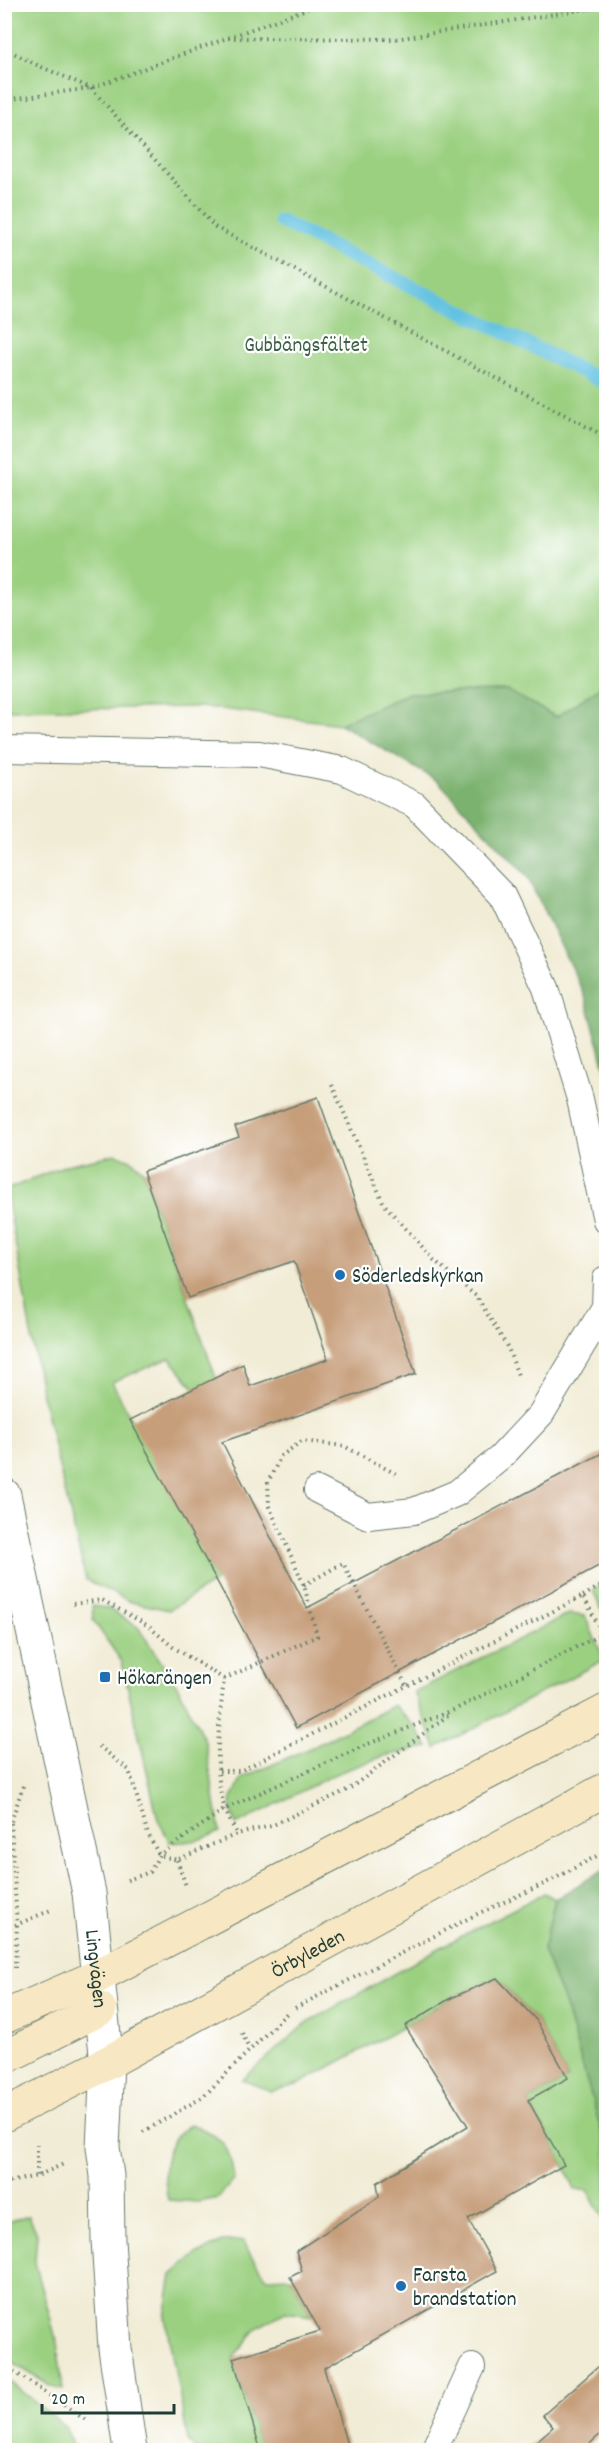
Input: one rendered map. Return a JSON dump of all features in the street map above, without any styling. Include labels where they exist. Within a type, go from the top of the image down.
[{"type":"main road","points":[[4,2017],[96,1977],[606,1711]]},
{"type":"main road","name":"Örbyleden","points":[[4,2115],[107,2063],[606,1789]]},
{"type":"main road","points":[[4,2058],[100,2009]]},
{"type":"street","name":"Lingvägen","points":[[4,1495],[89,1893],[96,1977],[107,2063],[103,2147],[107,2176],[108,2240],[115,2348],[129,2448]]},
{"type":"lane","points":[[4,749],[259,754],[342,770],[415,805],[502,895],[546,988],[580,1099],[606,1220]]},
{"type":"lane","points":[[317,1490],[368,1516],[414,1511],[457,1494],[500,1458],[541,1414],[605,1307],[606,1279]]},
{"type":"lane","points":[[434,2451],[472,2367]]},
{"type":"path","points":[[4,100],[91,88],[320,4]]},
{"type":"path","points":[[228,38],[395,39],[606,6]]},
{"type":"path","points":[[4,48],[91,88],[215,227],[606,437]]},
{"type":"path","points":[[332,1085],[384,1204],[434,1260],[477,1296],[508,1348],[520,1380]]},
{"type":"path","points":[[224,1679],[317,1636],[304,1585],[269,1506],[268,1482],[281,1456],[303,1441],[344,1446],[407,1479]]},
{"type":"path","points":[[304,1585],[343,1563],[407,1687]]},
{"type":"path","points":[[219,1771],[240,1771],[606,1583]]},
{"type":"path","points":[[159,1855],[225,1809],[368,1744],[456,1709],[605,1633],[584,1596]]},
{"type":"path","points":[[73,1604],[102,1600],[147,1625],[173,1647],[224,1679]]},
{"type":"path","points":[[224,1679],[219,1722],[219,1771],[225,1809],[237,1834]]},
{"type":"path","points":[[129,1770],[148,1834],[159,1855],[177,1860],[237,1834],[271,1826],[349,1789],[456,1709]]},
{"type":"path","points":[[4,1832],[10,1822],[17,1925],[4,1930]]},
{"type":"path","points":[[103,2147],[147,2131],[203,2097],[287,2013],[475,1915],[546,1883],[606,1851]]},
{"type":"path","points":[[4,2183],[38,2176]]},
{"type":"path","points":[[4,2365],[129,2448]]},
{"type":"green space","name":"Gubbängsfältet","points":[[4,5],[606,5],[606,683],[556,717],[508,691],[409,693],[340,724],[206,707],[5,710]]},
{"type":"green space","points":[[606,683],[606,1071],[585,996],[527,876],[438,781],[340,724],[409,693],[508,691],[556,717]]},
{"type":"green space","points":[[116,1154],[133,1161],[143,1171],[227,1409],[211,1421],[194,1388],[170,1358],[112,1382],[217,1581],[169,1610],[131,1602],[86,1580],[41,1391],[6,1190],[66,1165]]},
{"type":"green space","points":[[606,1581],[606,1619],[593,1591]]},
{"type":"green space","points":[[92,1606],[107,1608],[138,1627],[179,1689],[205,1741],[220,1832],[195,1840],[170,1842],[158,1820],[122,1662],[93,1620]]},
{"type":"green space","points":[[569,1614],[585,1616],[604,1660],[436,1748],[414,1692]]},
{"type":"green space","points":[[394,1705],[416,1728],[428,1747],[384,1756],[335,1774],[236,1825],[230,1802],[242,1778],[319,1744]]},
{"type":"green space","points":[[606,1868],[606,2147],[564,2002],[543,1950],[555,1899]]},
{"type":"green space","points":[[544,1893],[555,1899],[543,1950],[564,2002],[606,2147],[606,2223],[587,2190],[575,2190],[564,2165],[528,2100],[568,2078],[536,2020],[497,1978],[449,1999],[405,2026],[297,2085],[271,2091],[242,2080],[305,2024],[443,1946]]},
{"type":"green space","points":[[191,2124],[218,2138],[223,2144],[230,2158],[234,2179],[218,2198],[199,2202],[168,2200],[165,2168],[169,2148],[181,2131]]},
{"type":"green space","points":[[29,2216],[37,2234],[35,2262],[57,2343],[63,2390],[52,2387],[5,2358],[5,2222]]},
{"type":"green space","points":[[244,2241],[267,2278],[290,2277],[312,2316],[285,2312],[258,2327],[233,2358],[261,2450],[195,2450],[188,2441],[165,2317],[172,2275],[196,2255],[222,2242]]},
{"type":"green space","points":[[5,2378],[66,2428],[74,2450],[5,2450]]},
{"type":"building","points":[[318,1097],[416,1374],[222,1442],[307,1608],[606,1451],[606,1562],[296,1728],[130,1420],[243,1364],[250,1386],[328,1359],[294,1261],[188,1298],[143,1171],[239,1137],[235,1127]]},
{"type":"building","points":[[497,1978],[536,2020],[568,2078],[528,2100],[564,2165],[468,2219],[497,2271],[324,2368],[349,2451],[261,2451],[233,2358],[320,2331],[290,2277],[302,2271],[296,2251],[379,2197],[377,2183],[468,2126],[405,2026],[449,1999]]},
{"type":"building","points":[[606,2360],[606,2429],[582,2451],[525,2451],[553,2427],[543,2415]]},
{"type":"waterway","points":[[280,221],[606,383]]},
{"type":"place","name":"Söderledskyrkan","points":[[340,1275]]},
{"type":"place","name":"Hökarängen","points":[[105,1677]]},
{"type":"place","name":"Farsta brandstation","points":[[401,2286]]}]
